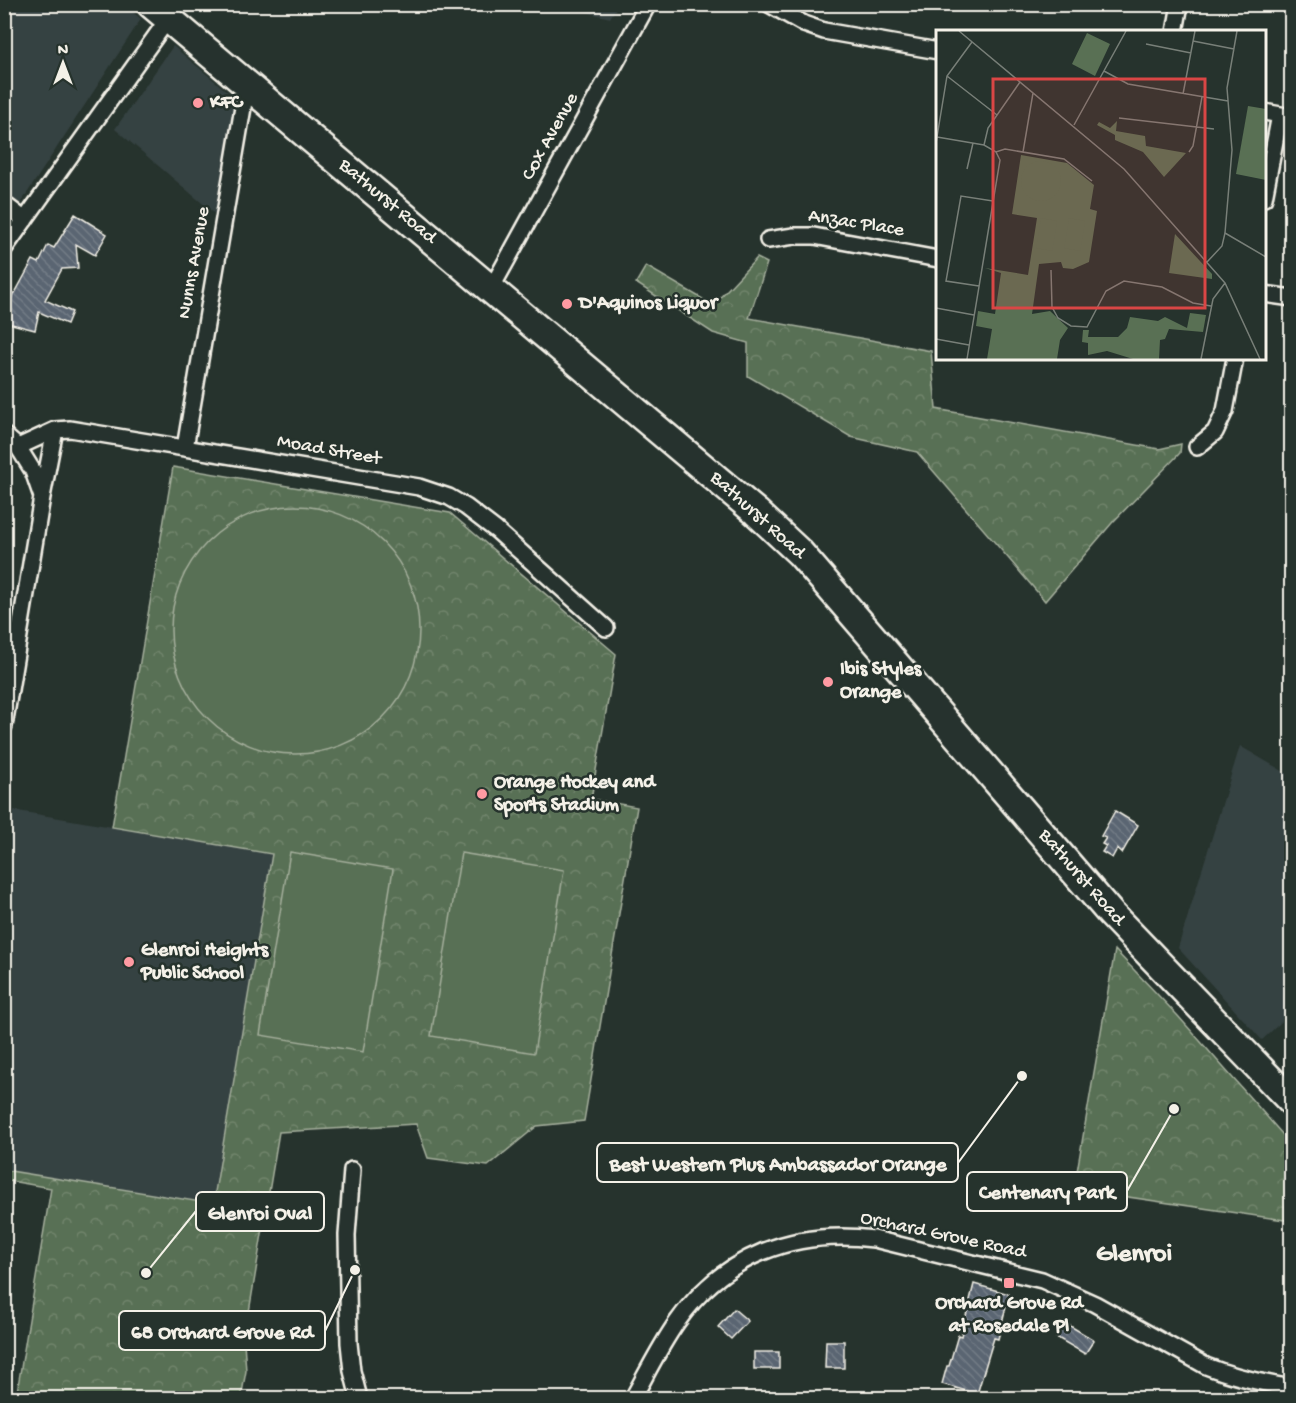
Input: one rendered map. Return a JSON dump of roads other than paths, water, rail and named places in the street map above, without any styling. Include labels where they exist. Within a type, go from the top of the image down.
[{"type":"highway","name":"Bathurst Road","points":[[160,11],[756,512],[801,553],[1111,914],[1292,1102]]},
{"type":"street","name":"Cox Avenue","points":[[491,289],[648,4]]},
{"type":"street","points":[[769,4],[804,24],[824,31],[936,51]]},
{"type":"street","points":[[1175,30],[1180,4]]},
{"type":"street","points":[[4,249],[160,11]]},
{"type":"street","name":"Nunns Avenue","points":[[185,448],[246,84]]},
{"type":"street","points":[[1266,187],[1279,114]]},
{"type":"street","points":[[4,204],[25,220]]},
{"type":"street","name":"Anzac Place","points":[[768,240],[814,236],[936,259]]},
{"type":"street","points":[[1266,294],[1292,298]]},
{"type":"street","points":[[1197,447],[1215,432],[1226,411],[1235,360]]},
{"type":"street","name":"Moad Street","points":[[18,447],[55,430],[70,429],[419,487],[449,497],[466,507],[496,530],[606,628]]},
{"type":"street","points":[[4,726],[55,430]]},
{"type":"street","points":[[4,435],[18,447],[33,471],[42,497]]},
{"type":"street","points":[[352,1170],[347,1235],[349,1343],[352,1371],[359,1398]]},
{"type":"street","name":"Orchard Grove Road","points":[[633,1398],[677,1322],[711,1284],[733,1267],[760,1253],[795,1241],[828,1236],[874,1239],[1042,1280],[1095,1304],[1206,1366],[1242,1379],[1292,1388]]},
{"type":"place","name":"KFC","points":[[198,103]]},
{"type":"place","name":"D'Aquinos Liquor","points":[[567,304]]},
{"type":"place","name":"Ibis Styles Orange","points":[[828,682]]},
{"type":"place","name":"Orange Hockey and Sports Stadium","points":[[482,794]]},
{"type":"place","name":"Glenroi Heights Public School","points":[[129,962]]},
{"type":"place","name":"Best Western Plus Ambassador Orange","points":[[1022,1076]]},
{"type":"place","name":"Centenary Park","points":[[1174,1109]]},
{"type":"place","name":"68 Orchard Grove Rd","points":[[355,1270]]},
{"type":"place","name":"Glenroi Oval","points":[[146,1273]]},
{"type":"place","name":"Orchard Grove Rd at Rosedale Pl","points":[[1009,1283]]},
{"type":"district","name":"Glenroi","points":[[1134,1255]]}]
